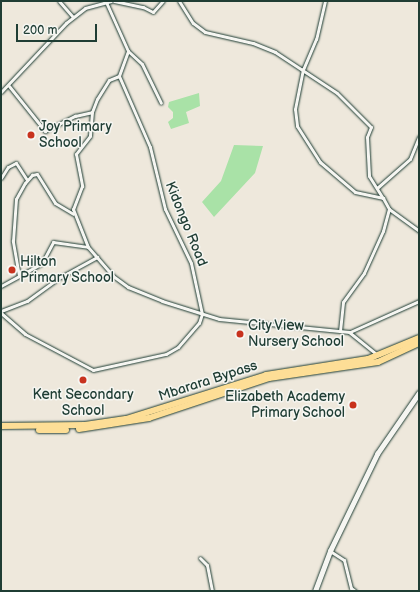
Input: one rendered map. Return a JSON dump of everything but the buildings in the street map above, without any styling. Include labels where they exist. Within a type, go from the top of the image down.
[{"type":"highway","name":"Mbarara Bypass","points":[[1,426],[66,426],[119,420],[174,405],[266,374],[378,356],[419,338]]},
{"type":"highway","name":"Mbarara Bypass","points":[[1,429],[56,430],[116,425],[149,418],[269,378],[378,362],[419,343]]},
{"type":"main road","points":[[315,591],[330,551],[377,454],[419,393]]},
{"type":"street","points":[[59,1],[73,17]]},
{"type":"street","points":[[1,92],[9,86],[49,39],[73,17],[89,6],[113,1],[143,7],[153,12],[163,1]]},
{"type":"street","points":[[179,1],[193,23],[205,32],[253,43],[303,69],[337,93],[371,127],[367,137],[369,176],[389,209],[419,231]]},
{"type":"street","points":[[325,1],[316,39],[303,69],[295,115],[301,132],[320,162],[355,192],[383,198]]},
{"type":"street","points":[[106,2],[128,51],[142,64],[161,103]]},
{"type":"street","points":[[128,51],[119,76],[107,82],[92,112],[90,136],[76,154],[82,186],[73,206],[73,214],[88,247],[120,283],[177,307],[219,319],[340,332],[349,332],[419,301]]},
{"type":"street","name":"Kidongo Road","points":[[119,76],[150,147],[165,209],[187,252],[202,314]]},
{"type":"street","points":[[9,86],[45,131],[76,116],[92,112]]},
{"type":"street","points":[[377,188],[410,159],[419,137]]},
{"type":"street","points":[[1,178],[5,172],[16,163],[27,180]]},
{"type":"street","points":[[1,168],[5,172]]},
{"type":"street","points":[[19,276],[13,234],[18,195],[27,180],[37,174],[55,203],[73,214]]},
{"type":"street","points":[[340,332],[343,302],[364,273],[383,231],[389,209]]},
{"type":"street","points":[[1,286],[42,263],[53,242],[88,247]]},
{"type":"street","points":[[97,257],[57,279],[27,301],[1,312],[24,334],[93,370],[147,360],[173,351],[192,332],[202,314]]},
{"type":"street","points":[[349,332],[378,356]]},
{"type":"street","points":[[330,551],[344,560],[351,588],[355,591]]},
{"type":"street","points":[[200,558],[207,565],[212,591]]},
{"type":"green space","points":[[199,93],[200,106],[186,112],[189,123],[171,129],[168,122],[173,118],[173,112],[168,107],[169,102]]},
{"type":"green space","points":[[234,145],[263,146],[255,173],[214,217],[202,202],[221,181]]},
{"type":"place","name":"Joy Primary School","points":[[31,135]]},
{"type":"place","name":"Hilton Primary School","points":[[12,270]]},
{"type":"place","name":"City View Nursery School","points":[[240,334]]},
{"type":"place","name":"Kent Secondary School","points":[[83,380]]},
{"type":"place","name":"Elizabeth Academy Primary School","points":[[353,405]]}]
